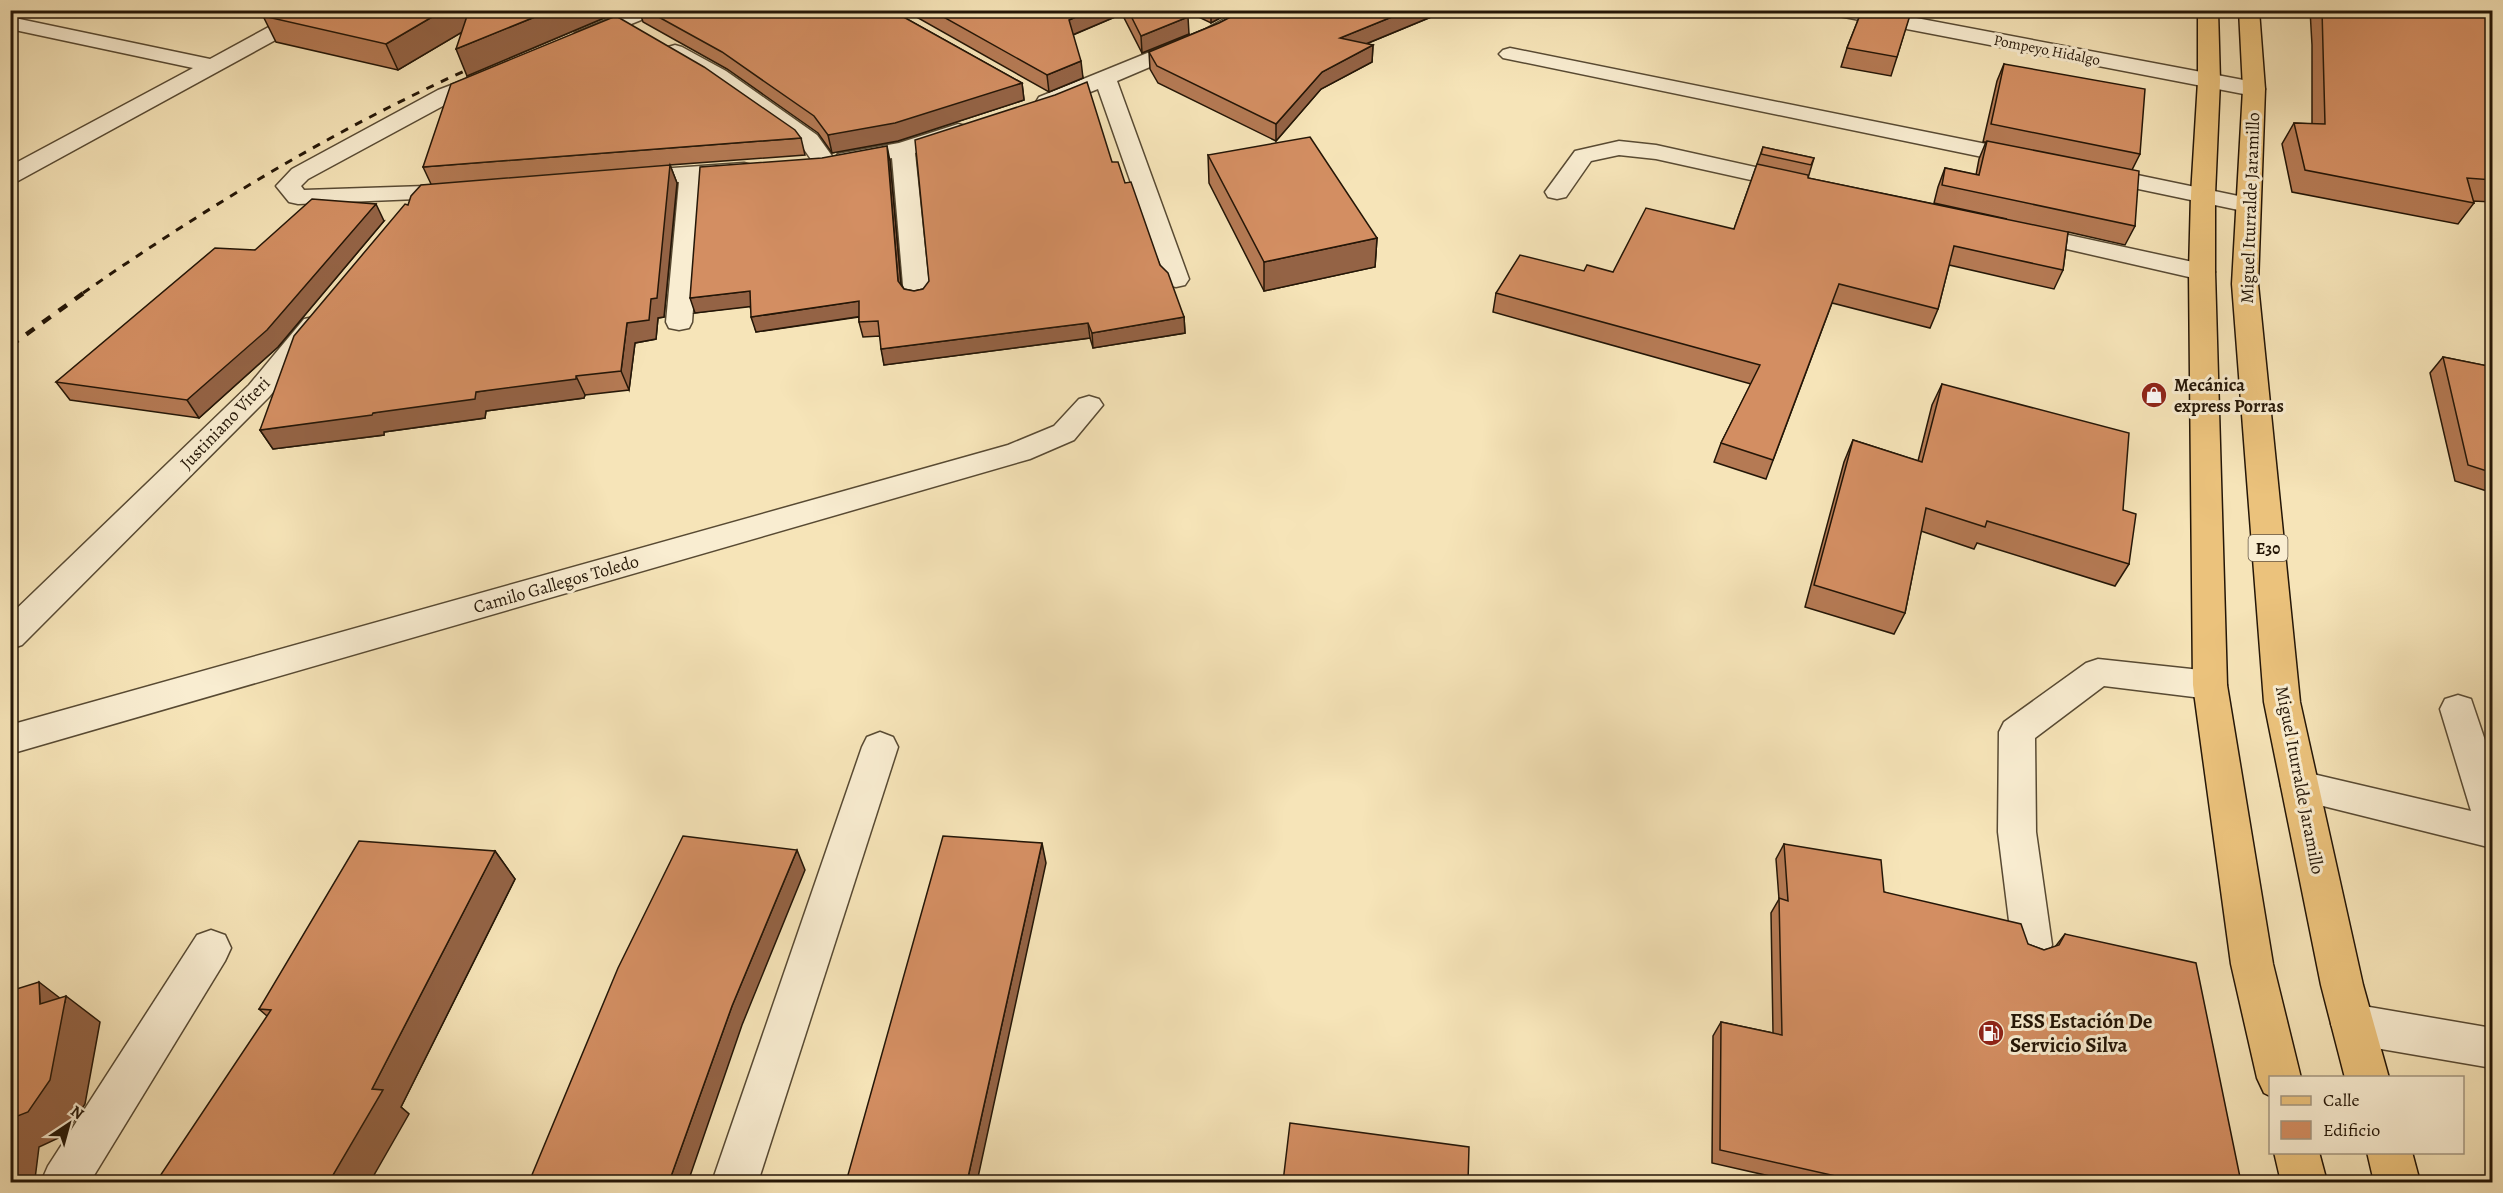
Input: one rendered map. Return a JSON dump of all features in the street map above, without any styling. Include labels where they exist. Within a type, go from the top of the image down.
[{"type":"main road","points":[[2208,10],[2209,81],[2203,195],[2202,272],[2210,685],[2252,964],[2279,1076]]},
{"type":"main road","name":"Miguel Iturralde Jaramillo","points":[[2249,10],[2254,89],[2245,284],[2282,702],[2342,985],[2367,1076]]},
{"type":"main road","points":[[2297,1154],[2304,1182]]},
{"type":"main road","points":[[2390,1154],[2397,1182]]},
{"type":"street","points":[[10,176],[316,10]]},
{"type":"street","points":[[566,44],[631,26],[649,10]]},
{"type":"street","points":[[1027,100],[1048,102],[1105,79],[1201,29],[1257,10]]},
{"type":"street","name":"Pompeyo Hidalgo","points":[[1839,10],[2254,89]]},
{"type":"street","points":[[10,22],[213,66]]},
{"type":"street","points":[[660,43],[718,76],[809,140],[814,164],[903,149],[981,124]]},
{"type":"street","points":[[1510,54],[2248,205]]},
{"type":"street","points":[[480,190],[297,197],[288,186],[300,174],[446,95],[511,67]]},
{"type":"street","points":[[1105,79],[1176,279]]},
{"type":"street","points":[[1557,192],[1583,156],[1619,148],[1656,152],[1819,188]]},
{"type":"street","points":[[903,149],[917,296]]},
{"type":"street","points":[[610,180],[770,168]]},
{"type":"street","points":[[679,322],[692,174]]},
{"type":"street","points":[[400,221],[422,194]]},
{"type":"street","points":[[2001,228],[2202,272]]},
{"type":"street","name":"Justiniano Viteri","points":[[10,636],[259,391],[333,302]]},
{"type":"street","name":"Camilo Gallegos Toledo","points":[[10,740],[1019,452],[1064,433],[1089,405]]},
{"type":"street","points":[[2032,945],[2017,832],[2017,732],[2098,672],[2210,685]]},
{"type":"street","points":[[2458,709],[2493,818]]},
{"type":"street","points":[[735,1182],[880,747]]},
{"type":"street","points":[[2300,786],[2493,832]]},
{"type":"street","points":[[64,1182],[211,948]]},
{"type":"street","points":[[2352,1024],[2493,1048]]},
{"type":"building","points":[[274,10],[444,10],[386,44],[263,16]]},
{"type":"building","points":[[469,10],[552,10],[456,49]]},
{"type":"building","points":[[646,10],[891,10],[1022,83],[895,123],[828,135],[814,116],[722,52]]},
{"type":"building","points":[[931,10],[1091,10],[1069,20],[1081,61],[1047,75]]},
{"type":"building","points":[[1128,10],[1174,10],[1188,17],[1141,36]]},
{"type":"building","points":[[1244,10],[1409,10],[1340,38],[1373,45],[1322,72],[1276,124],[1157,66],[1149,52]]},
{"type":"building","points":[[1862,10],[1911,12],[1897,57],[1847,48]]},
{"type":"building","points":[[2322,10],[2493,10],[2493,180],[2467,178],[2474,203],[2305,170],[2294,123],[2325,124]]},
{"type":"building","points":[[616,16],[704,67],[795,130],[801,138],[423,167],[451,84]]},
{"type":"building","points":[[2004,64],[2145,89],[2140,154],[1991,124]]},
{"type":"building","points":[[1087,82],[1112,162],[1118,162],[1125,183],[1131,182],[1160,265],[1168,273],[1184,317],[1092,333],[1088,323],[881,349],[878,321],[859,322],[859,301],[751,317],[750,291],[690,298],[700,167],[822,158],[887,146],[898,281],[904,289],[914,291],[923,289],[929,281],[915,140],[1055,95]]},
{"type":"building","points":[[1310,137],[1377,238],[1264,262],[1208,155]]},
{"type":"building","points":[[1987,141],[2139,171],[2135,226],[1942,185],[1945,168],[1979,175]]},
{"type":"building","points":[[1763,147],[1814,158],[1811,165],[1761,154]]},
{"type":"building","points":[[1757,164],[1808,175],[1808,178],[2068,232],[2063,270],[1954,246],[1938,309],[1839,284],[1773,460],[1721,443],[1760,365],[1496,293],[1520,255],[1584,271],[1587,265],[1613,272],[1646,208],[1734,229]]},
{"type":"building","points":[[670,165],[657,298],[651,299],[649,320],[627,323],[621,371],[476,392],[475,399],[260,430],[294,336],[405,204],[408,205],[411,196],[421,185]]},
{"type":"building","points":[[312,199],[376,204],[267,330],[187,400],[56,382],[215,248],[255,250]]},
{"type":"building","points":[[2443,357],[2493,367],[2493,473],[2468,465]]},
{"type":"building","points":[[1942,384],[2129,433],[2123,510],[2136,514],[2129,564],[1987,521],[1985,527],[1926,508],[1905,613],[1814,585],[1853,440],[1922,462]]},
{"type":"building","points":[[683,836],[797,850],[732,1006],[669,1182],[529,1182],[618,968]]},
{"type":"building","points":[[943,836],[1042,843],[967,1182],[846,1182]]},
{"type":"building","points":[[359,841],[495,851],[372,1089],[383,1090],[329,1182],[156,1182],[271,1010],[259,1009]]},
{"type":"building","points":[[1784,844],[1881,860],[1884,892],[2021,924],[2028,944],[2044,950],[2059,945],[2065,934],[2196,963],[2241,1182],[1862,1182],[1720,1150],[1721,1022],[1782,1035],[1779,898],[1788,901]]},
{"type":"building","points":[[39,982],[40,1004],[66,996],[50,1080],[28,1112],[10,1119],[10,991]]},
{"type":"building","points":[[1290,1123],[1469,1147],[1468,1182],[1283,1182]]},
{"type":"railway","points":[[83,293],[178,229],[276,169],[376,114],[480,64]]},
{"type":"railway","points":[[10,346],[85,292]]},
{"type":"place","name":"Mecánica express Porras","points":[[2154,395]]},
{"type":"place","name":"ESS Estación De Servicio Silva","points":[[1991,1033]]}]
